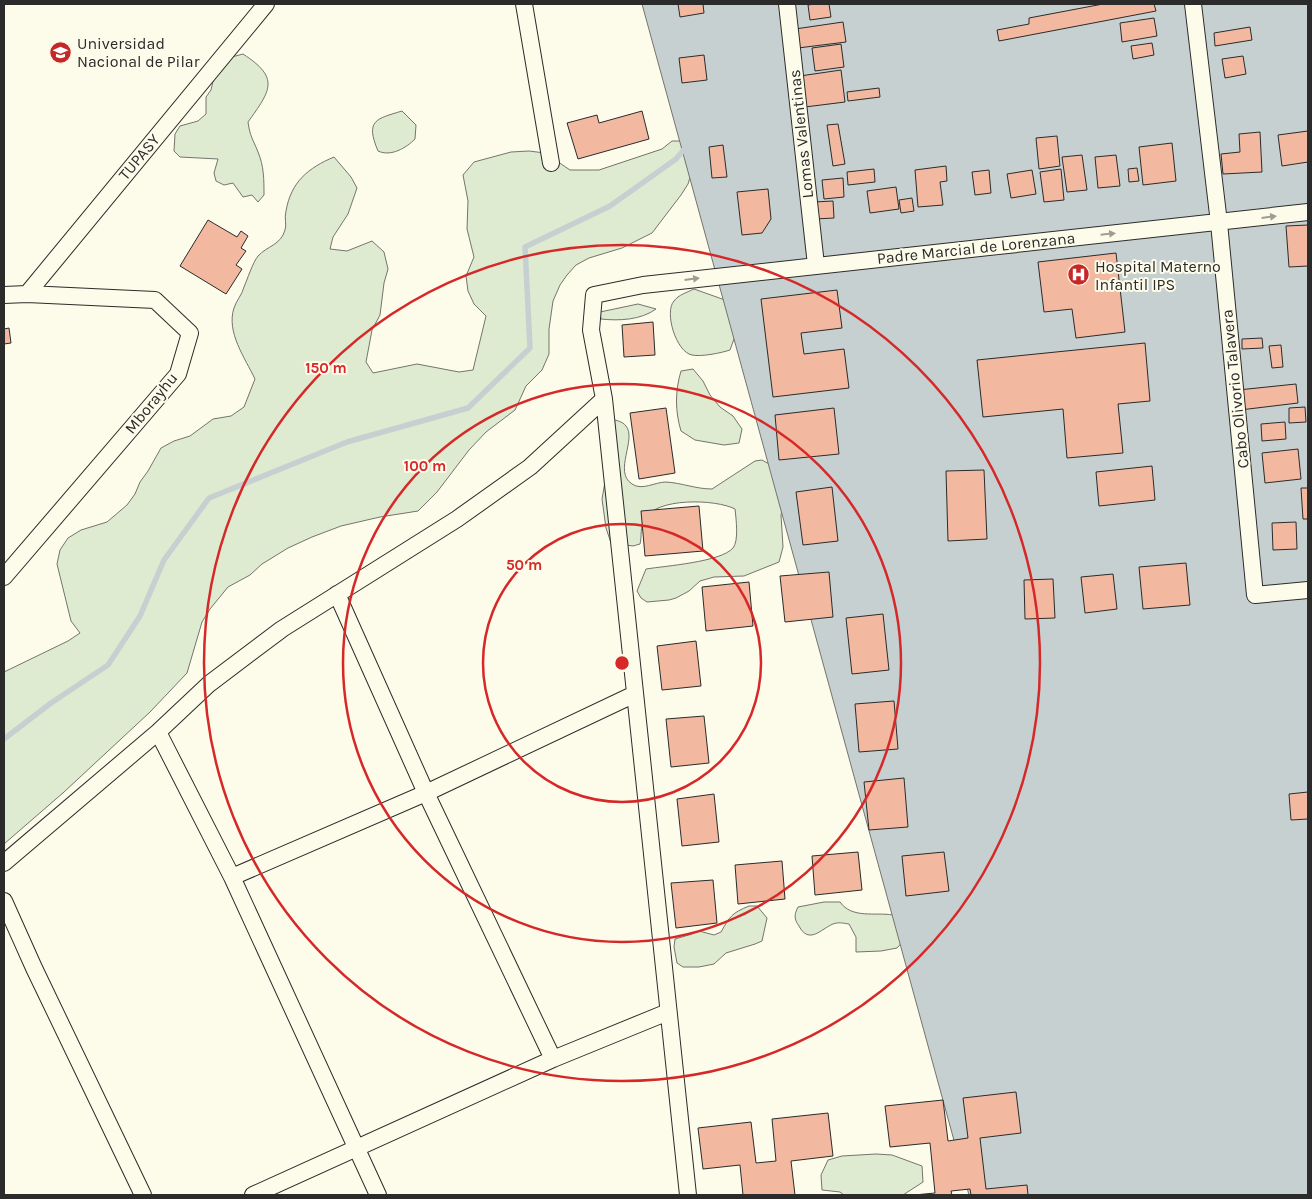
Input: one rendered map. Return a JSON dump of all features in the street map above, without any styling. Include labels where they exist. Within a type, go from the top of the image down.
[{"type":"street","name":"TUPASY","points":[[26,294],[266,4]]},
{"type":"street","points":[[524,4],[551,163]]},
{"type":"street","name":"Lomas Valentinas","points":[[787,4],[816,265]]},
{"type":"street","name":"Cabo Olivorio Talavera","points":[[1193,4],[1219,223],[1255,595],[1308,590]]},
{"type":"street","name":"Padre Marcial de Lorenzana","points":[[604,398],[591,330],[594,295],[644,284],[1308,212]]},
{"type":"street","points":[[4,295],[26,294]]},
{"type":"street","name":"Mborayhu","points":[[4,577],[178,374],[190,333],[155,300],[26,294]]},
{"type":"street","points":[[4,863],[158,732],[209,684],[282,629],[457,519],[530,467],[604,398]]},
{"type":"street","points":[[604,398],[688,1195]]},
{"type":"street","points":[[337,594],[426,794],[552,1059]]},
{"type":"street","points":[[232,877],[426,794],[635,694]]},
{"type":"street","points":[[158,732],[232,877],[378,1195]]},
{"type":"street","points":[[4,901],[38,977],[144,1195]]},
{"type":"street","points":[[252,1195],[552,1059],[668,1012]]},
{"type":"green space","points":[[243,54],[263,70],[268,85],[262,101],[248,122],[260,157],[263,173],[264,195],[258,202],[252,195],[243,197],[233,183],[224,185],[216,181],[214,173],[218,159],[180,157],[174,151],[175,134],[180,126],[198,121],[206,114],[206,97],[211,90],[213,81],[213,62]]},
{"type":"green space","points":[[402,111],[416,125],[415,139],[398,151],[383,153],[378,151],[373,133],[375,122],[385,116]]},
{"type":"green space","points":[[672,141],[685,141],[692,171],[688,184],[652,233],[622,248],[589,258],[576,265],[567,275],[553,301],[549,329],[549,354],[542,370],[526,386],[515,410],[486,432],[469,450],[437,492],[418,511],[341,526],[312,537],[288,548],[262,564],[250,575],[228,587],[202,622],[187,673],[150,712],[64,792],[4,844],[4,672],[68,641],[80,633],[71,621],[57,564],[60,550],[68,538],[81,530],[107,522],[127,505],[161,448],[190,436],[213,419],[231,416],[244,407],[255,379],[234,335],[232,317],[234,308],[258,256],[277,242],[283,235],[286,228],[285,214],[288,201],[302,177],[316,166],[334,157],[351,177],[357,188],[348,214],[333,237],[330,249],[347,251],[372,241],[384,252],[388,269],[384,283],[380,315],[372,330],[366,362],[373,373],[417,364],[459,372],[473,370],[486,316],[474,304],[468,291],[466,276],[474,257],[467,229],[468,201],[463,175],[474,162],[511,152],[529,151],[545,153],[570,170],[599,170],[662,149]]},
{"type":"green space","points":[[694,289],[725,300],[738,328],[730,350],[706,355],[692,355],[681,347],[673,331],[670,314],[671,306],[678,297]]},
{"type":"green space","points":[[638,304],[656,309],[650,313],[630,319],[601,319],[600,312]]},
{"type":"green space","points":[[693,369],[703,381],[710,395],[720,407],[733,416],[742,429],[739,443],[724,445],[695,440],[681,431],[677,408],[679,378],[681,371]]},
{"type":"green space","points":[[612,419],[623,423],[629,432],[625,472],[627,479],[636,486],[640,487],[666,482],[712,489],[755,461],[762,460],[769,464],[785,499],[781,515],[783,547],[779,562],[744,576],[714,577],[700,581],[689,591],[669,600],[647,602],[641,598],[637,591],[646,569],[705,560],[727,553],[733,548],[737,535],[735,509],[714,503],[701,502],[686,502],[660,507],[650,513],[644,520],[640,544],[633,546],[611,543],[606,528],[602,499],[609,459]]},
{"type":"green space","points":[[824,902],[840,902],[851,911],[857,913],[893,915],[907,937],[897,948],[856,952],[856,937],[849,924],[835,923],[811,935],[803,932],[795,919],[798,907]]},
{"type":"green space","points":[[749,906],[757,906],[767,918],[762,941],[726,953],[714,964],[699,967],[683,967],[677,963],[674,947],[675,939],[699,931],[714,935],[721,932],[732,916]]},
{"type":"green space","points":[[892,1155],[922,1166],[923,1182],[903,1195],[844,1195],[840,1192],[822,1190],[821,1175],[828,1160],[842,1156]]},
{"type":"shaded area","points":[[642,4],[1308,4],[1308,1195],[969,1195]]},
{"type":"building","points":[[678,4],[703,4],[704,13],[680,17]]},
{"type":"building","points":[[829,4],[831,17],[810,20],[808,5]]},
{"type":"building","points":[[1103,4],[1154,4],[1156,11],[999,41],[997,30],[1029,24],[1029,18]]},
{"type":"building","points":[[1154,18],[1157,36],[1122,42],[1120,23]]},
{"type":"building","points":[[843,22],[846,42],[798,48],[795,29]]},
{"type":"building","points":[[1250,27],[1252,40],[1215,46],[1214,33]]},
{"type":"building","points":[[1152,43],[1154,55],[1133,59],[1131,46]]},
{"type":"building","points":[[841,44],[844,67],[815,71],[812,48]]},
{"type":"building","points":[[704,55],[707,80],[682,83],[679,58]]},
{"type":"building","points":[[1243,56],[1246,74],[1225,78],[1222,59]]},
{"type":"building","points":[[841,70],[845,102],[805,107],[800,76]]},
{"type":"building","points":[[879,88],[880,97],[848,101],[847,92]]},
{"type":"building","points":[[642,111],[649,139],[578,159],[567,123],[597,115],[599,123]]},
{"type":"building","points":[[838,124],[845,164],[833,166],[827,125]]},
{"type":"building","points":[[1308,131],[1308,162],[1282,166],[1278,135]]},
{"type":"building","points":[[1260,132],[1262,172],[1223,174],[1221,154],[1240,152],[1239,134]]},
{"type":"building","points":[[1057,136],[1060,166],[1039,169],[1036,138]]},
{"type":"building","points":[[1172,143],[1176,181],[1143,185],[1139,147]]},
{"type":"building","points":[[723,145],[727,177],[712,178],[709,147]]},
{"type":"building","points":[[1082,155],[1087,190],[1067,192],[1062,157]]},
{"type":"building","points":[[1116,155],[1120,186],[1098,188],[1095,157]]},
{"type":"building","points":[[946,166],[947,181],[940,182],[943,205],[918,207],[915,170]]},
{"type":"building","points":[[1137,168],[1139,181],[1129,182],[1128,169]]},
{"type":"building","points":[[874,169],[875,182],[848,185],[847,172]]},
{"type":"building","points":[[1061,169],[1064,200],[1044,202],[1040,172]]},
{"type":"building","points":[[989,170],[991,193],[975,195],[972,172]]},
{"type":"building","points":[[1032,170],[1036,194],[1011,198],[1007,174]]},
{"type":"building","points":[[843,178],[844,197],[824,199],[822,180]]},
{"type":"building","points":[[896,187],[899,209],[870,213],[867,191]]},
{"type":"building","points":[[768,189],[771,219],[762,233],[742,235],[737,192]]},
{"type":"building","points":[[912,198],[914,211],[901,213],[899,200]]},
{"type":"building","points":[[833,201],[834,218],[815,219],[814,202]]},
{"type":"building","points":[[208,220],[237,237],[241,231],[248,236],[241,248],[246,251],[236,265],[242,269],[226,294],[180,266]]},
{"type":"building","points":[[1308,225],[1308,266],[1289,267],[1286,226]]},
{"type":"building","points":[[1116,253],[1125,332],[1076,338],[1072,309],[1044,312],[1038,262]]},
{"type":"building","points":[[837,290],[842,328],[801,333],[804,354],[844,349],[849,388],[773,397],[761,299]]},
{"type":"building","points":[[653,322],[655,355],[624,357],[622,325]]},
{"type":"building","points":[[9,328],[11,343],[4,344],[4,329]]},
{"type":"building","points":[[1262,338],[1263,348],[1242,349],[1242,339]]},
{"type":"building","points":[[1145,343],[1150,401],[1118,404],[1123,453],[1067,458],[1063,409],[983,417],[977,360]]},
{"type":"building","points":[[1281,345],[1283,367],[1272,368],[1269,346]]},
{"type":"building","points":[[1296,384],[1298,403],[1240,410],[1238,390]]},
{"type":"building","points":[[1305,407],[1306,422],[1289,423],[1289,408]]},
{"type":"building","points":[[666,408],[675,473],[639,479],[630,413]]},
{"type":"building","points":[[834,408],[839,454],[779,460],[775,415]]},
{"type":"building","points":[[1285,422],[1286,439],[1262,441],[1261,424]]},
{"type":"building","points":[[1298,449],[1301,479],[1265,483],[1262,453]]},
{"type":"building","points":[[1152,466],[1155,500],[1099,506],[1096,472]]},
{"type":"building","points":[[984,470],[987,539],[948,541],[946,471]]},
{"type":"building","points":[[832,487],[838,541],[803,545],[796,492]]},
{"type":"building","points":[[1301,488],[1308,488],[1308,519],[1303,519]]},
{"type":"building","points":[[699,506],[703,551],[645,556],[641,511]]},
{"type":"building","points":[[1296,522],[1297,549],[1273,550],[1272,523]]},
{"type":"building","points":[[1186,563],[1190,605],[1143,609],[1139,567]]},
{"type":"building","points":[[829,572],[833,617],[785,622],[780,576]]},
{"type":"building","points":[[1113,574],[1117,609],[1085,613],[1081,577]]},
{"type":"building","points":[[1053,579],[1055,618],[1025,619],[1024,580]]},
{"type":"building","points":[[749,582],[753,626],[706,631],[702,587]]},
{"type":"building","points":[[883,614],[889,670],[852,674],[846,618]]},
{"type":"building","points":[[696,641],[701,686],[662,690],[657,646]]},
{"type":"building","points":[[894,701],[898,749],[859,752],[855,704]]},
{"type":"building","points":[[704,716],[709,763],[671,767],[666,719]]},
{"type":"building","points":[[904,778],[908,827],[869,830],[864,782]]},
{"type":"building","points":[[1308,792],[1308,819],[1291,820],[1289,794]]},
{"type":"building","points":[[714,794],[719,842],[682,846],[677,799]]},
{"type":"building","points":[[858,852],[862,890],[815,895],[812,856]]},
{"type":"building","points":[[944,852],[949,891],[906,896],[902,856]]},
{"type":"building","points":[[782,861],[785,899],[738,904],[735,865]]},
{"type":"building","points":[[713,880],[717,923],[676,928],[671,883]]},
{"type":"building","points":[[1016,1092],[1021,1133],[980,1138],[986,1189],[1027,1185],[1028,1195],[971,1195],[970,1189],[951,1191],[952,1195],[914,1195],[935,1193],[930,1143],[890,1147],[885,1106],[943,1100],[948,1141],[968,1138],[963,1098]]},
{"type":"building","points":[[828,1113],[833,1156],[791,1161],[795,1195],[743,1195],[740,1165],[703,1169],[698,1128],[751,1122],[756,1163],[776,1161],[772,1119]]},
{"type":"waterway","points":[[4,739],[51,703],[108,665],[140,616],[164,560],[209,498],[347,442],[468,408],[530,348],[525,247],[610,206],[676,159],[687,146]]},
{"type":"place","name":"Universidad Nacional de Pilar","points":[[61,52]]},
{"type":"place","name":"Hospital Materno Infantil IPS","points":[[1079,275]]}]
